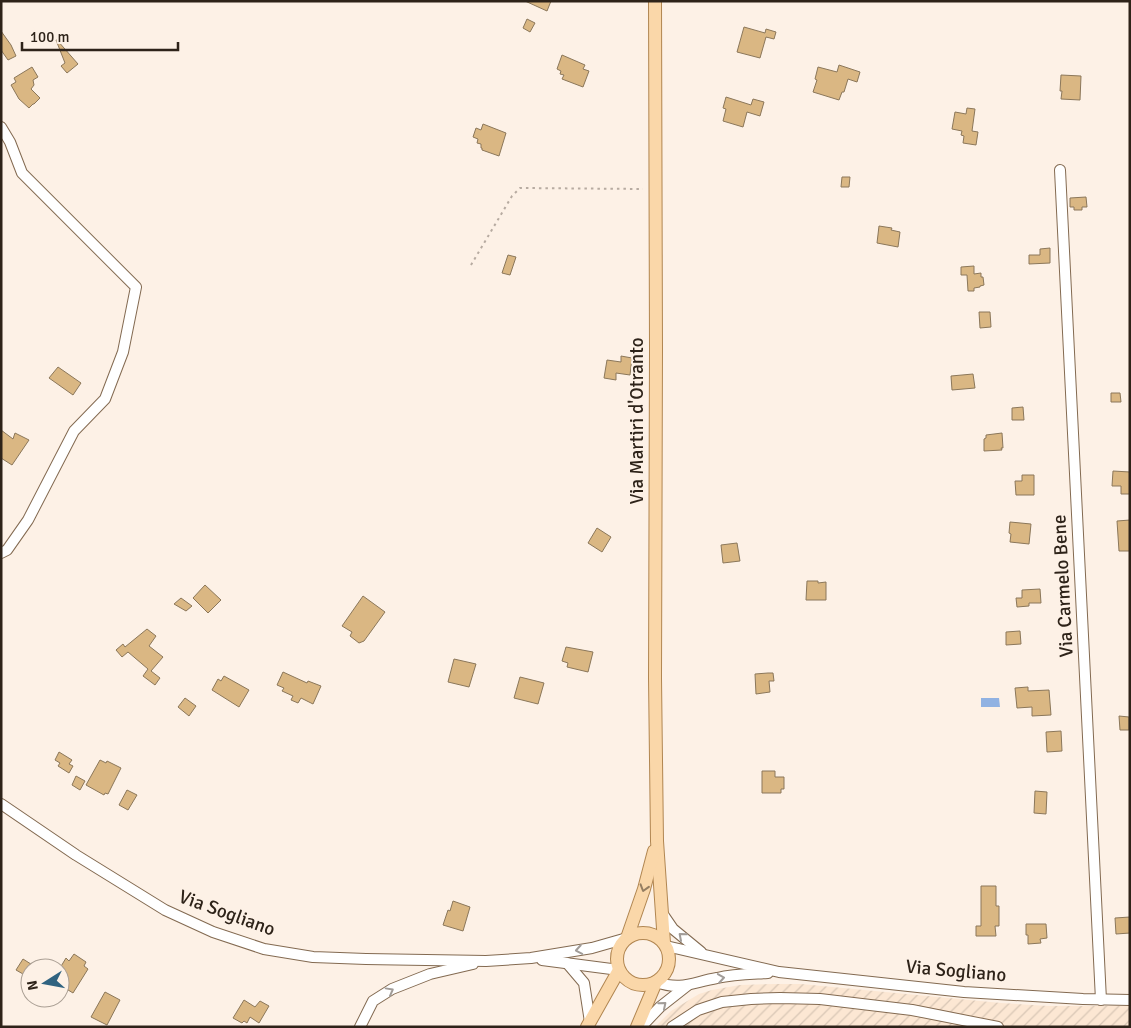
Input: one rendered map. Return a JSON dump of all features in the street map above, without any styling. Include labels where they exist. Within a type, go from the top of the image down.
[{"type":"main road","name":"Via Martiri d'Otranto","points":[[655,1],[655,678],[657,841],[665,944]]},
{"type":"main road","name":"Via Martiri d'Otranto","points":[[627,938],[644,889],[657,841]]},
{"type":"main road","name":"Via Sogliano","points":[[627,938],[642,932],[658,937],[665,944]]},
{"type":"main road","points":[[588,1024],[619,970],[616,962],[617,953],[627,938]]},
{"type":"main road","points":[[636,1027],[656,982],[663,977],[668,969],[670,960],[665,944]]},
{"type":"main road","name":"Via Sogliano","points":[[619,970],[630,983],[639,986],[656,982]]},
{"type":"street","points":[[1,127],[10,142],[22,173],[136,287],[123,352],[105,399],[74,431],[28,520],[7,550],[1,553]]},
{"type":"street","name":"Via Carmelo Bene","points":[[1060,170],[1101,1000]]},
{"type":"street","name":"Via Sogliano","points":[[1,804],[76,855],[165,910],[213,932],[264,949],[313,957],[486,961],[531,958],[592,948],[627,938]]},
{"type":"street","name":"Via Sogliano","points":[[662,912],[673,929],[706,956]]},
{"type":"street","name":"Via Sogliano","points":[[665,944],[706,956],[779,972],[964,992],[1130,1000]]},
{"type":"street","name":"Via Sogliano","points":[[531,958],[619,970]]},
{"type":"street","points":[[360,1027],[373,1001],[392,989],[430,974],[486,961]]},
{"type":"street","points":[[567,963],[584,983],[588,1024]]},
{"type":"street","name":"Via Sogliano","points":[[656,982],[669,986],[688,985],[718,977],[779,972]]},
{"type":"street","points":[[641,1027],[660,1008],[688,985]]},
{"type":"street","points":[[672,1027],[698,1010],[722,1002],[751,998],[780,998],[820,1000],[912,1010],[998,1027]]},
{"type":"path","points":[[471,265],[512,196],[520,188],[656,190]]},
{"type":"shaded area","points":[[801,984],[1048,1006],[1130,1006],[1130,1027],[655,1027],[671,1011],[699,994],[740,985]]},
{"type":"water","points":[[981,698],[999,698],[1000,707],[981,707]]},
{"type":"building","points":[[525,1],[551,1],[547,11]]},
{"type":"building","points":[[527,19],[535,23],[530,32],[523,28]]},
{"type":"building","points":[[744,27],[765,33],[766,29],[776,32],[774,39],[766,37],[760,58],[737,52]]},
{"type":"building","points":[[1,31],[16,56],[8,60],[1,50]]},
{"type":"building","points":[[56,40],[78,64],[67,73],[61,66],[65,63]]},
{"type":"building","points":[[562,55],[585,65],[583,69],[589,71],[583,87],[562,79],[564,75],[560,74],[561,71],[557,69]]},
{"type":"building","points":[[839,65],[860,72],[857,82],[848,79],[839,100],[813,92],[817,80],[815,79],[818,67],[837,72]]},
{"type":"building","points":[[32,67],[38,77],[33,80],[34,85],[31,89],[40,98],[29,108],[19,99],[11,85],[16,82],[14,78]]},
{"type":"building","points":[[1061,75],[1081,76],[1080,100],[1061,99]]},
{"type":"building","points":[[726,97],[751,105],[753,99],[764,102],[760,116],[747,112],[743,127],[723,121],[726,109],[723,108]]},
{"type":"building","points":[[967,108],[975,109],[972,131],[978,132],[976,145],[963,143],[964,136],[961,135],[962,131],[952,129],[955,112],[966,114]]},
{"type":"building","points":[[483,124],[506,133],[499,156],[482,150],[481,144],[477,143],[478,139],[473,137],[476,128],[481,130]]},
{"type":"building","points":[[842,177],[850,177],[849,187],[841,187]]},
{"type":"building","points":[[1086,197],[1087,207],[1082,207],[1082,210],[1074,210],[1074,207],[1070,207],[1070,198]]},
{"type":"building","points":[[879,226],[892,228],[891,230],[900,232],[898,247],[877,243]]},
{"type":"building","points":[[1050,248],[1050,263],[1029,264],[1029,255],[1040,255],[1040,249]]},
{"type":"building","points":[[508,255],[516,257],[510,275],[502,273]]},
{"type":"building","points":[[974,266],[974,274],[981,273],[984,285],[974,288],[974,291],[968,291],[967,275],[961,275],[961,267]]},
{"type":"building","points":[[979,312],[990,312],[991,327],[980,328]]},
{"type":"building","points":[[621,356],[632,358],[630,375],[616,373],[616,380],[604,378],[607,360],[621,362]]},
{"type":"building","points":[[58,367],[81,383],[73,395],[49,378]]},
{"type":"building","points":[[973,374],[975,388],[952,390],[951,376]]},
{"type":"building","points":[[1111,393],[1120,393],[1121,402],[1111,402]]},
{"type":"building","points":[[1023,407],[1024,420],[1012,420],[1012,408]]},
{"type":"building","points":[[1,430],[13,439],[15,433],[29,440],[12,465],[1,458]]},
{"type":"building","points":[[1002,433],[1002,450],[984,451],[986,435]]},
{"type":"building","points":[[1113,471],[1130,472],[1130,494],[1121,494],[1121,486],[1112,486]]},
{"type":"building","points":[[1022,475],[1034,475],[1034,495],[1016,495],[1015,481],[1022,481]]},
{"type":"building","points":[[1130,520],[1130,551],[1119,551],[1117,521]]},
{"type":"building","points":[[1010,522],[1031,524],[1029,544],[1010,542]]},
{"type":"building","points":[[597,528],[611,537],[602,552],[588,543]]},
{"type":"building","points":[[737,543],[740,561],[723,563],[721,545]]},
{"type":"building","points":[[807,581],[826,582],[826,600],[806,600]]},
{"type":"building","points":[[205,585],[221,600],[208,613],[193,598]]},
{"type":"building","points":[[1040,589],[1041,603],[1029,603],[1029,606],[1017,607],[1016,598],[1022,598],[1022,590]]},
{"type":"building","points":[[363,596],[385,612],[364,641],[359,643],[350,636],[352,632],[342,626]]},
{"type":"building","points":[[181,598],[192,606],[186,611],[174,604]]},
{"type":"building","points":[[147,629],[156,636],[149,646],[163,657],[151,671],[160,678],[155,685],[143,676],[148,669],[128,652],[122,657],[116,650],[123,644],[125,647]]},
{"type":"building","points":[[1020,631],[1021,644],[1006,645],[1006,632]]},
{"type":"building","points":[[566,647],[593,652],[588,672],[567,667],[568,663],[562,661]]},
{"type":"building","points":[[454,659],[476,664],[469,687],[448,682]]},
{"type":"building","points":[[283,672],[307,683],[308,681],[321,686],[313,704],[301,698],[298,703],[291,700],[293,696],[282,691],[284,688],[277,685]]},
{"type":"building","points":[[773,673],[774,681],[769,681],[770,692],[756,694],[755,674]]},
{"type":"building","points":[[224,676],[249,690],[239,707],[212,690],[218,679],[221,681]]},
{"type":"building","points":[[520,677],[544,683],[538,704],[514,698]]},
{"type":"building","points":[[1028,687],[1028,691],[1049,690],[1051,715],[1032,716],[1032,707],[1017,708],[1015,688]]},
{"type":"building","points":[[185,698],[196,706],[189,716],[178,707]]},
{"type":"building","points":[[1119,716],[1129,717],[1129,730],[1120,730]]},
{"type":"building","points":[[1061,731],[1062,751],[1047,752],[1046,732]]},
{"type":"building","points":[[59,752],[72,760],[69,764],[73,766],[69,773],[58,766],[60,763],[55,760]]},
{"type":"building","points":[[100,760],[106,763],[107,761],[121,768],[108,794],[105,793],[104,795],[86,785]]},
{"type":"building","points":[[762,771],[775,771],[775,777],[784,777],[784,789],[781,789],[781,793],[762,793]]},
{"type":"building","points":[[76,776],[85,781],[80,790],[72,785]]},
{"type":"building","points":[[127,790],[137,795],[128,810],[119,805]]},
{"type":"building","points":[[1035,791],[1047,792],[1046,814],[1034,813]]},
{"type":"building","points":[[981,886],[996,886],[999,926],[995,926],[996,936],[976,936],[976,926],[981,926]]},
{"type":"building","points":[[453,901],[470,907],[463,931],[443,925]]},
{"type":"building","points":[[1130,917],[1130,933],[1116,934],[1115,918]]},
{"type":"building","points":[[1026,924],[1046,924],[1047,938],[1040,939],[1041,943],[1028,944]]},
{"type":"building","points":[[74,954],[86,962],[84,966],[88,969],[73,993],[70,991],[70,960]]},
{"type":"building","points":[[20,964],[20,972],[16,970]]},
{"type":"building","points":[[105,992],[120,1000],[107,1025],[91,1017]]},
{"type":"building","points":[[244,1000],[255,1007],[260,1001],[269,1006],[259,1023],[250,1017],[247,1023],[244,1021],[242,1023],[233,1018]]}]
